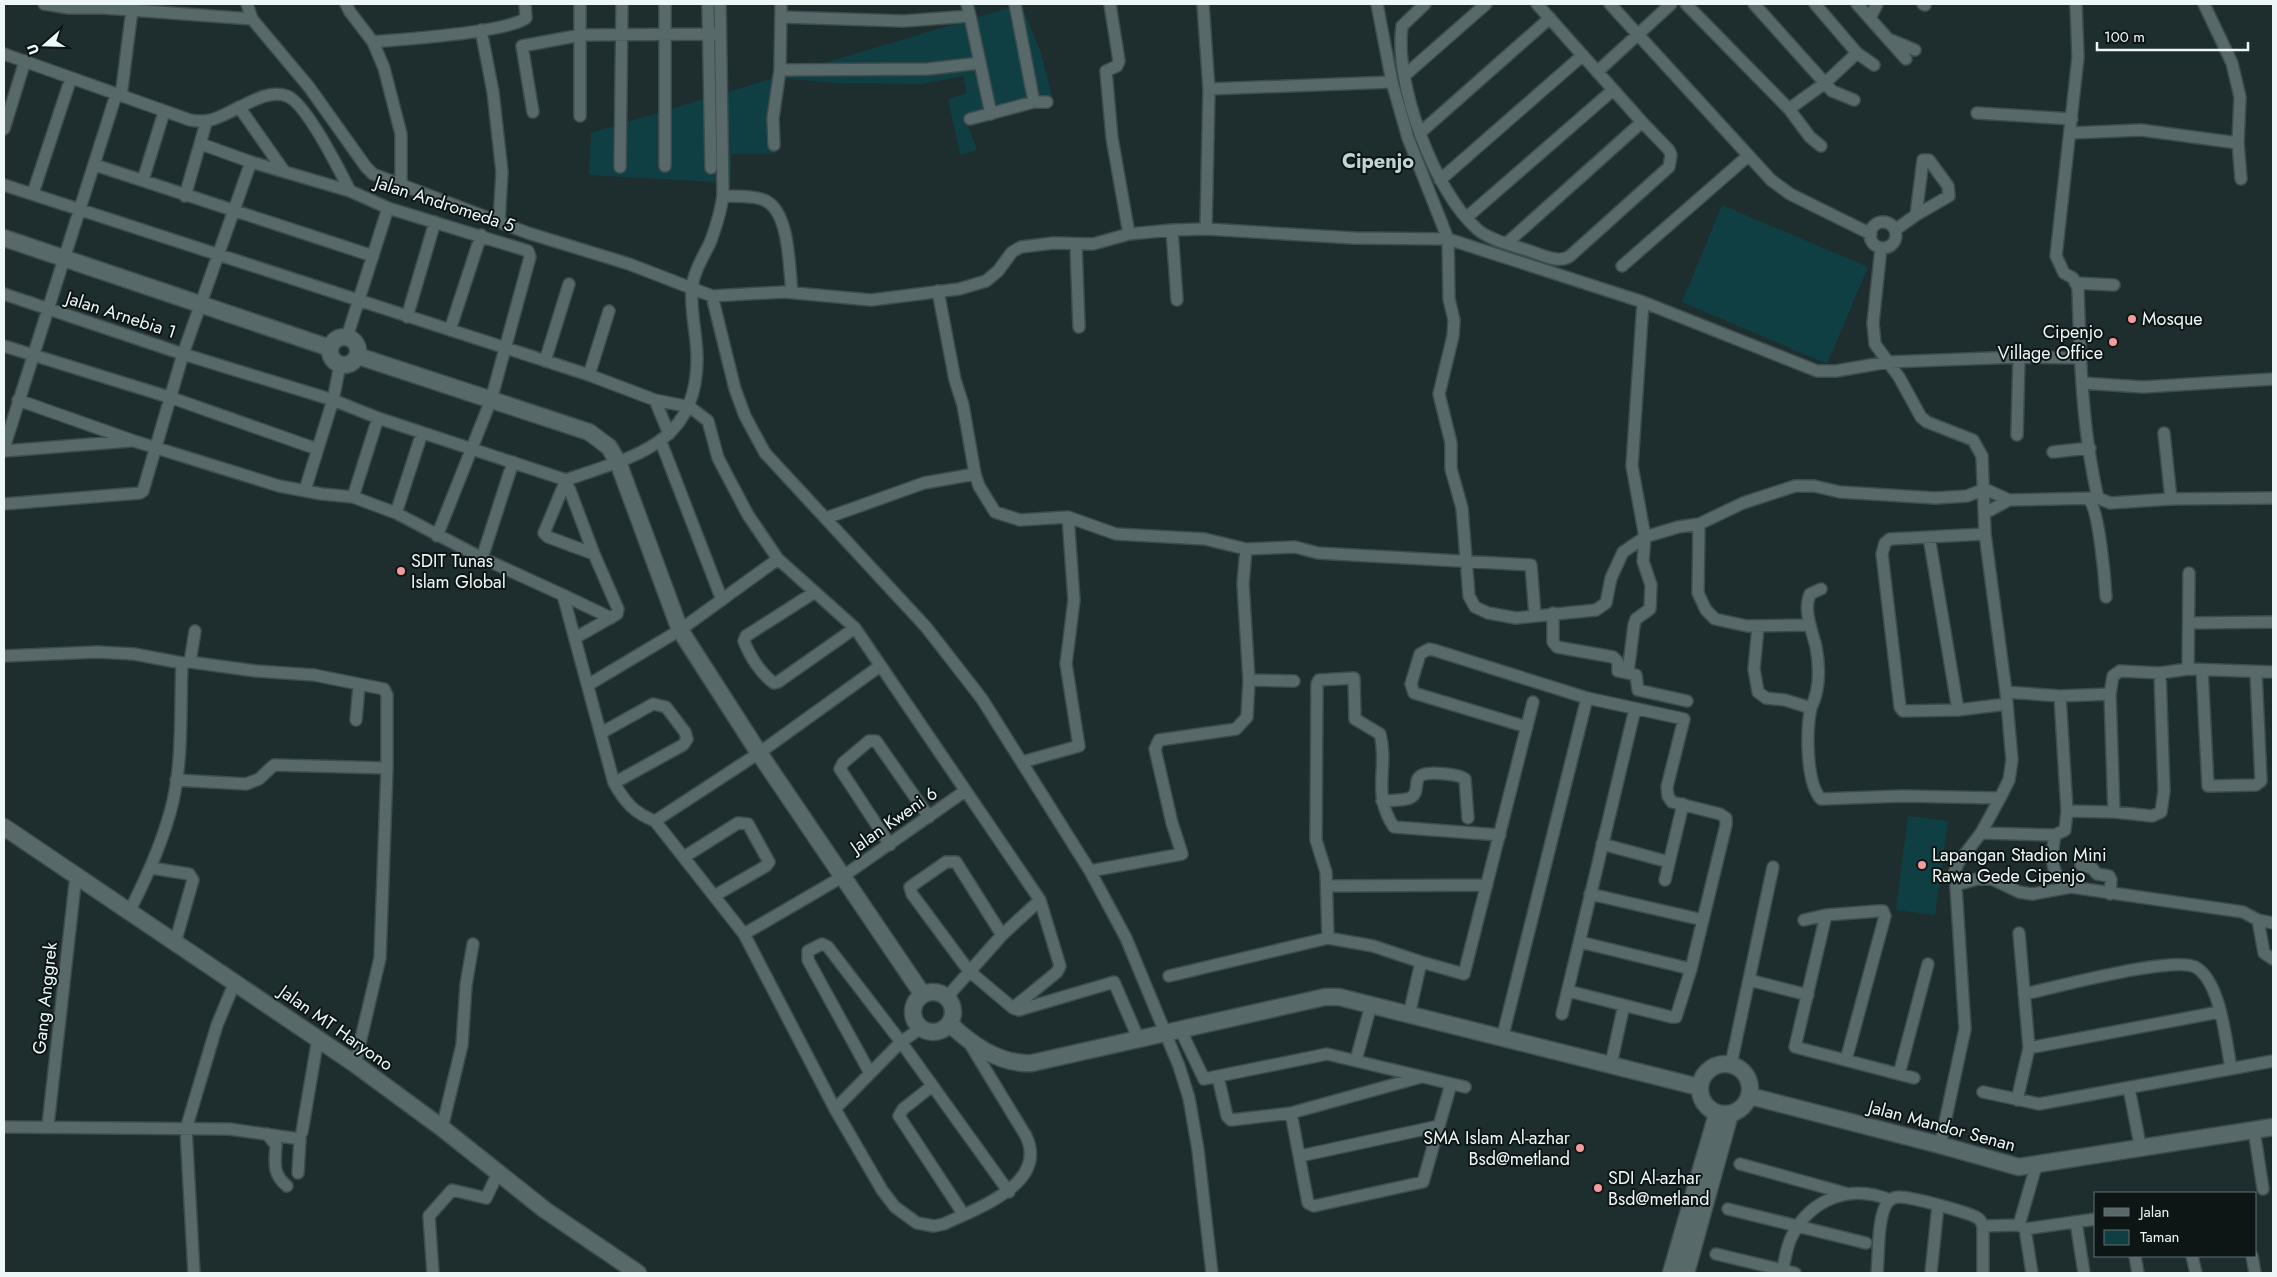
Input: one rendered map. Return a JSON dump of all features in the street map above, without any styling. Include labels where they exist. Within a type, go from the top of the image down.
[{"type":"street","points":[[44,4],[69,8],[104,6],[252,20]]},
{"type":"street","points":[[247,4],[252,20],[309,87],[369,170],[379,178],[500,222],[594,252],[712,296],[792,292],[872,300],[959,289],[986,281],[998,271],[1012,252],[1021,247],[1054,243],[1093,244],[1129,234],[1172,230],[1206,229],[1354,238],[1448,239],[1644,302],[1817,371],[1836,371],[1888,362],[2019,357],[2080,358]]},
{"type":"street","points":[[346,4],[373,42],[384,68],[401,134],[401,186]]},
{"type":"street","points":[[373,42],[481,30],[521,22],[527,14],[525,4]]},
{"type":"street","points":[[580,4],[580,116]]},
{"type":"street","points":[[620,167],[622,4]]},
{"type":"street","points":[[665,4],[665,166]]},
{"type":"street","points":[[708,4],[707,32],[711,168]]},
{"type":"street","points":[[594,554],[548,537],[544,533],[566,480],[618,462],[665,438],[690,407],[696,382],[697,358],[692,287],[716,225],[723,196],[720,4]]},
{"type":"street","points":[[774,146],[773,118],[780,70],[781,4]]},
{"type":"street","points":[[968,4],[991,114]]},
{"type":"street","points":[[1015,4],[1034,102]]},
{"type":"street","points":[[1110,4],[1119,61],[1117,66],[1106,72],[1112,138],[1129,234]]},
{"type":"street","points":[[1203,4],[1209,89],[1206,229]]},
{"type":"street","points":[[1377,4],[1392,82],[1408,138],[1448,239],[1449,299],[1454,320],[1453,336],[1439,394],[1451,443],[1450,469],[1462,508],[1470,596],[1475,607],[1488,613],[1516,618],[1553,613],[1584,612],[1602,608],[1606,603],[1611,578],[1623,552],[1646,537],[1678,527],[1699,524],[1743,503],[1795,486],[1814,486],[1840,492],[1934,498],[1967,496],[1985,489],[2008,500]]},
{"type":"street","points":[[1424,4],[1402,26],[1404,76],[1421,132],[1440,180],[1466,218],[1478,230],[1507,243],[1558,260],[1570,256],[1669,167],[1671,156],[1669,150],[1537,4]]},
{"type":"street","points":[[1404,76],[1486,4]]},
{"type":"street","points":[[1610,4],[1771,180],[1790,194],[1870,234],[1875,245],[1880,248],[1888,248],[1894,244],[1895,230]]},
{"type":"street","points":[[1597,72],[1671,4]]},
{"type":"street","points":[[1686,4],[1789,110],[1810,137],[1821,146]]},
{"type":"street","points":[[1754,4],[1824,82],[1838,94],[1854,100]]},
{"type":"street","points":[[1815,4],[1857,53],[1874,65]]},
{"type":"street","points":[[1857,4],[1906,59]]},
{"type":"street","points":[[1870,18],[1877,4]]},
{"type":"street","points":[[2076,4],[2078,57],[2056,256],[2064,273],[2077,283],[2114,285]]},
{"type":"street","points":[[2204,4],[2234,71],[2240,97],[2238,143],[2241,179]]},
{"type":"street","points":[[132,10],[119,95],[32,354],[4,450],[134,441]]},
{"type":"street","points":[[781,17],[904,22],[970,16]]},
{"type":"street","points":[[1421,132],[1550,18]]},
{"type":"street","points":[[481,30],[493,92],[502,172],[500,222]]},
{"type":"street","points":[[532,112],[522,46],[581,34],[707,32],[720,34]]},
{"type":"street","points":[[1888,39],[1915,50]]},
{"type":"street","points":[[1789,110],[1857,53]]},
{"type":"street","points":[[4,54],[164,112],[206,123],[185,196]]},
{"type":"street","points":[[1440,180],[1583,56]]},
{"type":"street","points":[[4,129],[24,61]]},
{"type":"street","points":[[780,70],[928,69],[980,62]]},
{"type":"street","points":[[32,193],[71,78]]},
{"type":"street","points":[[1209,89],[1392,82]]},
{"type":"street","points":[[1466,218],[1614,90]]},
{"type":"street","name":"Jalan Andromeda 5","points":[[206,123],[240,107],[275,94],[286,96],[296,100],[325,145],[350,191],[388,208],[526,248],[530,257],[504,348]]},
{"type":"street","points":[[970,119],[1034,102],[1047,102]]},
{"type":"street","points":[[240,107],[284,172]]},
{"type":"street","points":[[143,180],[164,112]]},
{"type":"street","points":[[1977,112],[2072,119]]},
{"type":"street","points":[[1507,243],[1642,122]]},
{"type":"street","points":[[2071,133],[2141,130],[2238,143]]},
{"type":"street","points":[[201,144],[251,162],[350,191]]},
{"type":"street","points":[[1622,266],[1748,156]]},
{"type":"street","points":[[1895,230],[1916,215],[1949,196],[1948,186],[1929,160],[1926,159],[1923,160],[1916,215]]},
{"type":"street","points":[[4,504],[140,493],[143,491],[172,398],[183,354],[251,162]]},
{"type":"street","points":[[95,165],[373,256]]},
{"type":"street","points":[[4,185],[590,375],[654,400],[690,407],[708,421],[718,458],[748,516],[778,559],[856,628],[1040,900],[1060,966],[1057,972],[1013,1008]]},
{"type":"street","points":[[723,196],[765,200],[774,207],[784,226],[792,292]]},
{"type":"street","points":[[347,337],[388,208]]},
{"type":"street","points":[[407,317],[434,222]]},
{"type":"street","points":[[1870,234],[1878,224],[1885,222],[1895,230]]},
{"type":"street","points":[[1172,230],[1177,300]]},
{"type":"street","points":[[450,330],[481,235]]},
{"type":"street","points":[[4,238],[330,348]]},
{"type":"street","points":[[1076,245],[1079,326]]},
{"type":"street","points":[[1880,248],[1873,335],[1875,344],[1921,417],[1927,422],[1973,440],[1982,456],[1985,489],[1985,534],[2007,698],[2012,760],[2010,780],[1981,833],[1958,863],[1955,871],[1965,1029],[1940,1145]]},
{"type":"street","points":[[2077,283],[2082,383],[2090,448],[2094,505],[2106,597]]},
{"type":"street","points":[[545,361],[569,284]]},
{"type":"street","points":[[938,291],[955,380],[963,405],[978,486],[995,512],[1020,520],[1068,517],[1116,534],[1206,539],[1246,549],[1295,547],[1318,553],[1466,563],[1531,565],[1534,615]]},
{"type":"street","name":"Jalan Arnebia 1","points":[[4,294],[183,354],[333,400],[378,418],[472,447],[566,480]]},
{"type":"street","points":[[712,296],[721,337],[745,416],[765,453],[926,628],[982,699],[1090,871],[1174,1032],[1204,1079],[1317,1054],[1328,1054],[1465,1087]]},
{"type":"street","points":[[1628,672],[1636,619],[1650,609],[1651,585],[1644,562],[1646,537],[1632,466],[1644,302]]},
{"type":"street","points":[[590,375],[609,310]]},
{"type":"street","points":[[347,337],[356,344],[358,356],[351,364],[340,365],[332,359],[330,348],[336,339],[347,337]]},
{"type":"street","points":[[4,346],[172,398],[317,449]]},
{"type":"street","points":[[438,536],[491,400],[504,348]]},
{"type":"street","points":[[358,356],[589,432],[609,447],[618,462],[680,630],[759,753],[923,995]]},
{"type":"street","points":[[2017,435],[2019,357]]},
{"type":"street","points":[[305,490],[333,400],[340,365]]},
{"type":"street","points":[[2082,383],[2143,387],[2273,379]]},
{"type":"street","points":[[18,400],[134,441],[157,446],[278,486],[322,494],[353,497],[396,513],[482,558],[611,618]]},
{"type":"street","points":[[654,400],[665,438],[722,600]]},
{"type":"street","points":[[353,497],[378,418]]},
{"type":"street","points":[[396,513],[422,432]]},
{"type":"street","points":[[2164,433],[2171,499]]},
{"type":"street","points":[[2053,452],[2090,448]]},
{"type":"street","points":[[482,558],[513,462]]},
{"type":"street","points":[[826,518],[924,483],[975,474]]},
{"type":"street","points":[[566,480],[594,554],[618,609],[617,614],[575,638]]},
{"type":"street","points":[[1985,513],[2008,500],[2040,498],[2094,499],[2110,503],[2171,499],[2273,498]]},
{"type":"street","points":[[1022,762],[1079,746],[1066,664],[1074,600],[1068,517]]},
{"type":"street","points":[[1699,524],[1698,593],[1706,610],[1715,619],[1758,626],[1810,625]]},
{"type":"street","points":[[1985,534],[1929,538],[1890,538],[1885,543],[1882,554],[1900,707],[1903,710],[1958,710],[2007,698],[2110,694]]},
{"type":"street","points":[[1929,538],[1958,710]]},
{"type":"street","points":[[1090,871],[1182,854],[1172,823],[1155,750],[1156,743],[1159,740],[1236,730],[1246,717],[1249,680],[1243,602],[1246,549]]},
{"type":"street","points":[[588,685],[680,630],[778,559]]},
{"type":"street","points":[[2188,669],[2189,573]]},
{"type":"street","points":[[1821,589],[1810,594],[1808,598],[1810,625],[1816,648],[1819,678],[1817,694],[1811,708],[1808,739],[1812,780],[1816,793],[1821,799],[1902,796],[2000,798]]},
{"type":"street","points":[[815,592],[746,636],[744,641],[746,648],[767,678],[774,683],[778,682],[856,628]]},
{"type":"street","points":[[564,595],[614,783],[632,809],[655,821],[744,934],[835,1109],[882,1190],[906,1216],[916,1223],[934,1226],[944,1224],[964,1215],[1009,1192],[1028,1168],[1032,1149],[970,1044],[950,1024]]},
{"type":"street","points":[[1553,613],[1553,642],[1557,647],[1613,658],[1618,662],[1618,671],[1636,675],[1638,690],[1687,701]]},
{"type":"street","points":[[2189,623],[2273,622]]},
{"type":"street","points":[[1758,626],[1754,669],[1758,692],[1766,698],[1784,700],[1811,708]]},
{"type":"street","points":[[129,912],[151,868],[172,803],[176,780],[186,663],[195,631]]},
{"type":"street","points":[[1527,727],[1414,693],[1411,684],[1420,654],[1429,649],[1434,650],[1587,698],[1684,719],[1667,787],[1668,796],[1672,802],[1720,814],[1726,818],[1726,825],[1703,920],[1676,1016],[1671,1017],[1568,991]]},
{"type":"street","points":[[4,656],[96,652],[134,654],[186,663],[314,675],[359,686],[384,689],[387,695],[386,768],[380,958],[355,1064]]},
{"type":"street","points":[[655,821],[759,753],[880,666]]},
{"type":"street","points":[[2114,812],[2110,694],[2113,676],[2120,671],[2160,673],[2188,669],[2273,672]]},
{"type":"street","points":[[2202,670],[2208,786],[2252,786],[2261,781],[2256,672]]},
{"type":"street","points":[[2067,811],[2114,812],[2152,816],[2162,812],[2164,791],[2160,673]]},
{"type":"street","points":[[1328,938],[1326,872],[1316,840],[1317,684],[1319,680],[1354,678],[1355,720],[1376,730],[1381,739],[1382,801],[1386,814],[1398,828],[1500,835]]},
{"type":"street","points":[[1249,680],[1294,681]]},
{"type":"street","points":[[356,720],[359,686]]},
{"type":"street","points":[[1981,833],[2055,835],[2065,830],[2067,811],[2060,696]]},
{"type":"street","points":[[1502,1039],[1587,698]]},
{"type":"street","points":[[1169,976],[1307,941],[1328,938],[1373,946],[1464,974],[1533,702]]},
{"type":"street","points":[[601,733],[653,704],[666,706],[685,732],[687,739],[683,745],[614,783]]},
{"type":"street","points":[[1562,1014],[1635,709]]},
{"type":"street","points":[[890,845],[840,769],[842,762],[869,741],[876,741],[930,817]]},
{"type":"street","points":[[176,780],[246,784],[259,779],[274,765],[386,768]]},
{"type":"street","points":[[1382,801],[1409,798],[1414,795],[1417,781],[1422,774],[1428,772],[1454,775],[1465,779],[1468,818]]},
{"type":"street","name":"Jalan Kweni 6","points":[[744,934],[842,877],[965,791]]},
{"type":"street","points":[[1665,880],[1683,804]]},
{"type":"street","points":[[684,857],[738,823],[748,824],[769,862],[766,866],[714,896]]},
{"type":"street","name":"Jalan MT Haryono","points":[[4,827],[355,1064],[442,1128],[545,1210],[638,1273]]},
{"type":"street","points":[[2055,835],[2051,859],[2055,873],[2063,884],[2110,894],[2243,912],[2258,920],[2273,923]]},
{"type":"street","points":[[1602,844],[1669,862]]},
{"type":"street","points":[[1002,935],[956,862],[946,862],[910,887],[912,894],[969,971],[1013,1008],[1019,1010],[1114,982],[1139,1040]]},
{"type":"street","points":[[2080,865],[2092,868],[2097,874],[2109,876],[2111,880],[2110,894]]},
{"type":"street","points":[[1732,1064],[1773,867]]},
{"type":"street","points":[[151,868],[188,874],[193,880],[176,943]]},
{"type":"street","name":"Gang Anggrek","points":[[48,1125],[76,875]]},
{"type":"street","points":[[1956,885],[1977,879],[1992,879],[2019,892],[2032,894],[2071,887]]},
{"type":"street","points":[[1327,886],[1487,885]]},
{"type":"street","points":[[1590,894],[1703,920]]},
{"type":"street","points":[[947,997],[1002,935],[1040,900]]},
{"type":"street","points":[[1804,920],[1826,915],[1878,911],[1883,911],[1885,916],[1846,1060]]},
{"type":"street","points":[[1826,915],[1795,1047],[1914,1078]]},
{"type":"street","points":[[2258,920],[2264,953],[2273,958]]},
{"type":"street","points":[[2017,1100],[2029,1048],[2019,933]]},
{"type":"street","points":[[1580,942],[1690,969]]},
{"type":"street","points":[[442,1128],[462,1045],[466,985],[473,944]]},
{"type":"street","points":[[870,1072],[808,960],[808,951],[822,944],[828,947],[900,1042],[1009,1192]]},
{"type":"street","points":[[1409,1015],[1421,962]]},
{"type":"street","points":[[1900,1074],[1928,964]]},
{"type":"street","points":[[2024,994],[2151,967],[2180,965],[2197,968],[2216,996],[2231,1068]]},
{"type":"street","points":[[1749,980],[1808,995]]},
{"type":"street","points":[[194,1273],[186,1129],[217,1025],[235,982]]},
{"type":"street","points":[[935,992],[947,997],[953,1010],[950,1024],[936,1032],[921,1028],[915,1020],[913,1011],[916,1002],[923,995],[935,992]]},
{"type":"street","points":[[970,1044],[1009,1062],[1022,1064],[1139,1040],[1325,997],[1339,997],[1699,1087]]},
{"type":"street","points":[[1356,1060],[1371,1005]]},
{"type":"street","points":[[1610,1064],[1624,1005]]},
{"type":"street","points":[[2029,1048],[2219,1012]]},
{"type":"street","points":[[835,1109],[900,1042],[921,1028]]},
{"type":"street","points":[[1174,1032],[1189,1098],[1205,1202],[1212,1273]]},
{"type":"street","points":[[302,1132],[318,1038]]},
{"type":"street","points":[[1983,1092],[2039,1104],[2273,1061]]},
{"type":"street","points":[[1717,1064],[1732,1064],[1743,1070],[1747,1076],[1750,1082],[1750,1096],[1746,1104],[1724,1114],[1707,1108],[1701,1098],[1699,1087],[1705,1073],[1717,1064]]},
{"type":"street","points":[[1218,1077],[1228,1119],[1291,1113],[1422,1077]]},
{"type":"street","points":[[1291,1113],[1308,1203],[1314,1206],[1423,1182],[1451,1084]]},
{"type":"street","points":[[932,1086],[903,1110],[900,1116],[964,1215]]},
{"type":"street","points":[[2129,1088],[2141,1150]]},
{"type":"street","name":"Jalan Mandor Senan","points":[[1750,1096],[1940,1145],[2012,1166],[2036,1166],[2273,1127]]},
{"type":"street","points":[[1671,1273],[1686,1245],[1724,1114]]},
{"type":"street","points":[[4,1127],[48,1125],[229,1129],[300,1139],[298,1173]]},
{"type":"street","points":[[1300,1156],[1439,1126]]},
{"type":"street","points":[[2254,1130],[2264,1190]]},
{"type":"street","points":[[267,1134],[276,1145],[274,1167],[280,1181],[287,1186]]},
{"type":"street","points":[[1740,1164],[1845,1193],[1875,1194],[1890,1200]]},
{"type":"street","points":[[2032,1273],[2022,1227],[2036,1166]]},
{"type":"street","points":[[433,1273],[429,1216],[452,1190],[486,1198],[498,1173]]},
{"type":"street","points":[[1782,1272],[1787,1247],[1798,1226],[1809,1211],[1826,1200],[1845,1193]]},
{"type":"street","points":[[1878,1273],[1881,1225],[1885,1207],[1890,1200],[1899,1197],[1938,1205],[1979,1219],[1983,1226],[1983,1273]]},
{"type":"street","points":[[1930,1273],[1938,1205]]},
{"type":"street","points":[[1728,1209],[1866,1243]]},
{"type":"street","points":[[1983,1226],[2022,1227],[2094,1219]]},
{"type":"street","points":[[2076,1222],[2084,1273]]},
{"type":"street","points":[[1686,1245],[1686,1273]]},
{"type":"street","points":[[1716,1254],[1782,1272],[1795,1273]]},
{"type":"street","points":[[2135,1257],[2138,1273]]},
{"type":"street","points":[[2192,1257],[2196,1273]]},
{"type":"street","points":[[2252,1257],[2255,1273]]},
{"type":"green space","points":[[1021,4],[1041,53],[1053,101],[966,121],[977,150],[960,155],[948,99],[967,93],[963,76],[922,84],[834,83],[782,78],[776,154],[731,154],[731,183],[589,175],[591,133]]},
{"type":"green space","points":[[1722,205],[1868,267],[1827,364],[1682,302]]},
{"type":"green space","name":"Lapangan Stadion Mini Rawa Gede Cipenjo","points":[[1908,816],[1948,821],[1935,915],[1896,910]]},
{"type":"place","name":"Mosque","points":[[2132,319]]},
{"type":"place","name":"Cipenjo Village Office","points":[[2113,342]]},
{"type":"place","name":"SDIT Tunas Islam Global","points":[[401,571]]},
{"type":"place","name":"Lapangan Stadion Mini Rawa Gede Cipenjo","points":[[1922,865]]},
{"type":"place","name":"SMA Islam Al-azhar Bsd@metland","points":[[1580,1148]]},
{"type":"place","name":"SDI Al-azhar Bsd@metland","points":[[1598,1188]]},
{"type":"district","name":"Cipenjo","points":[[1378,161]]}]
